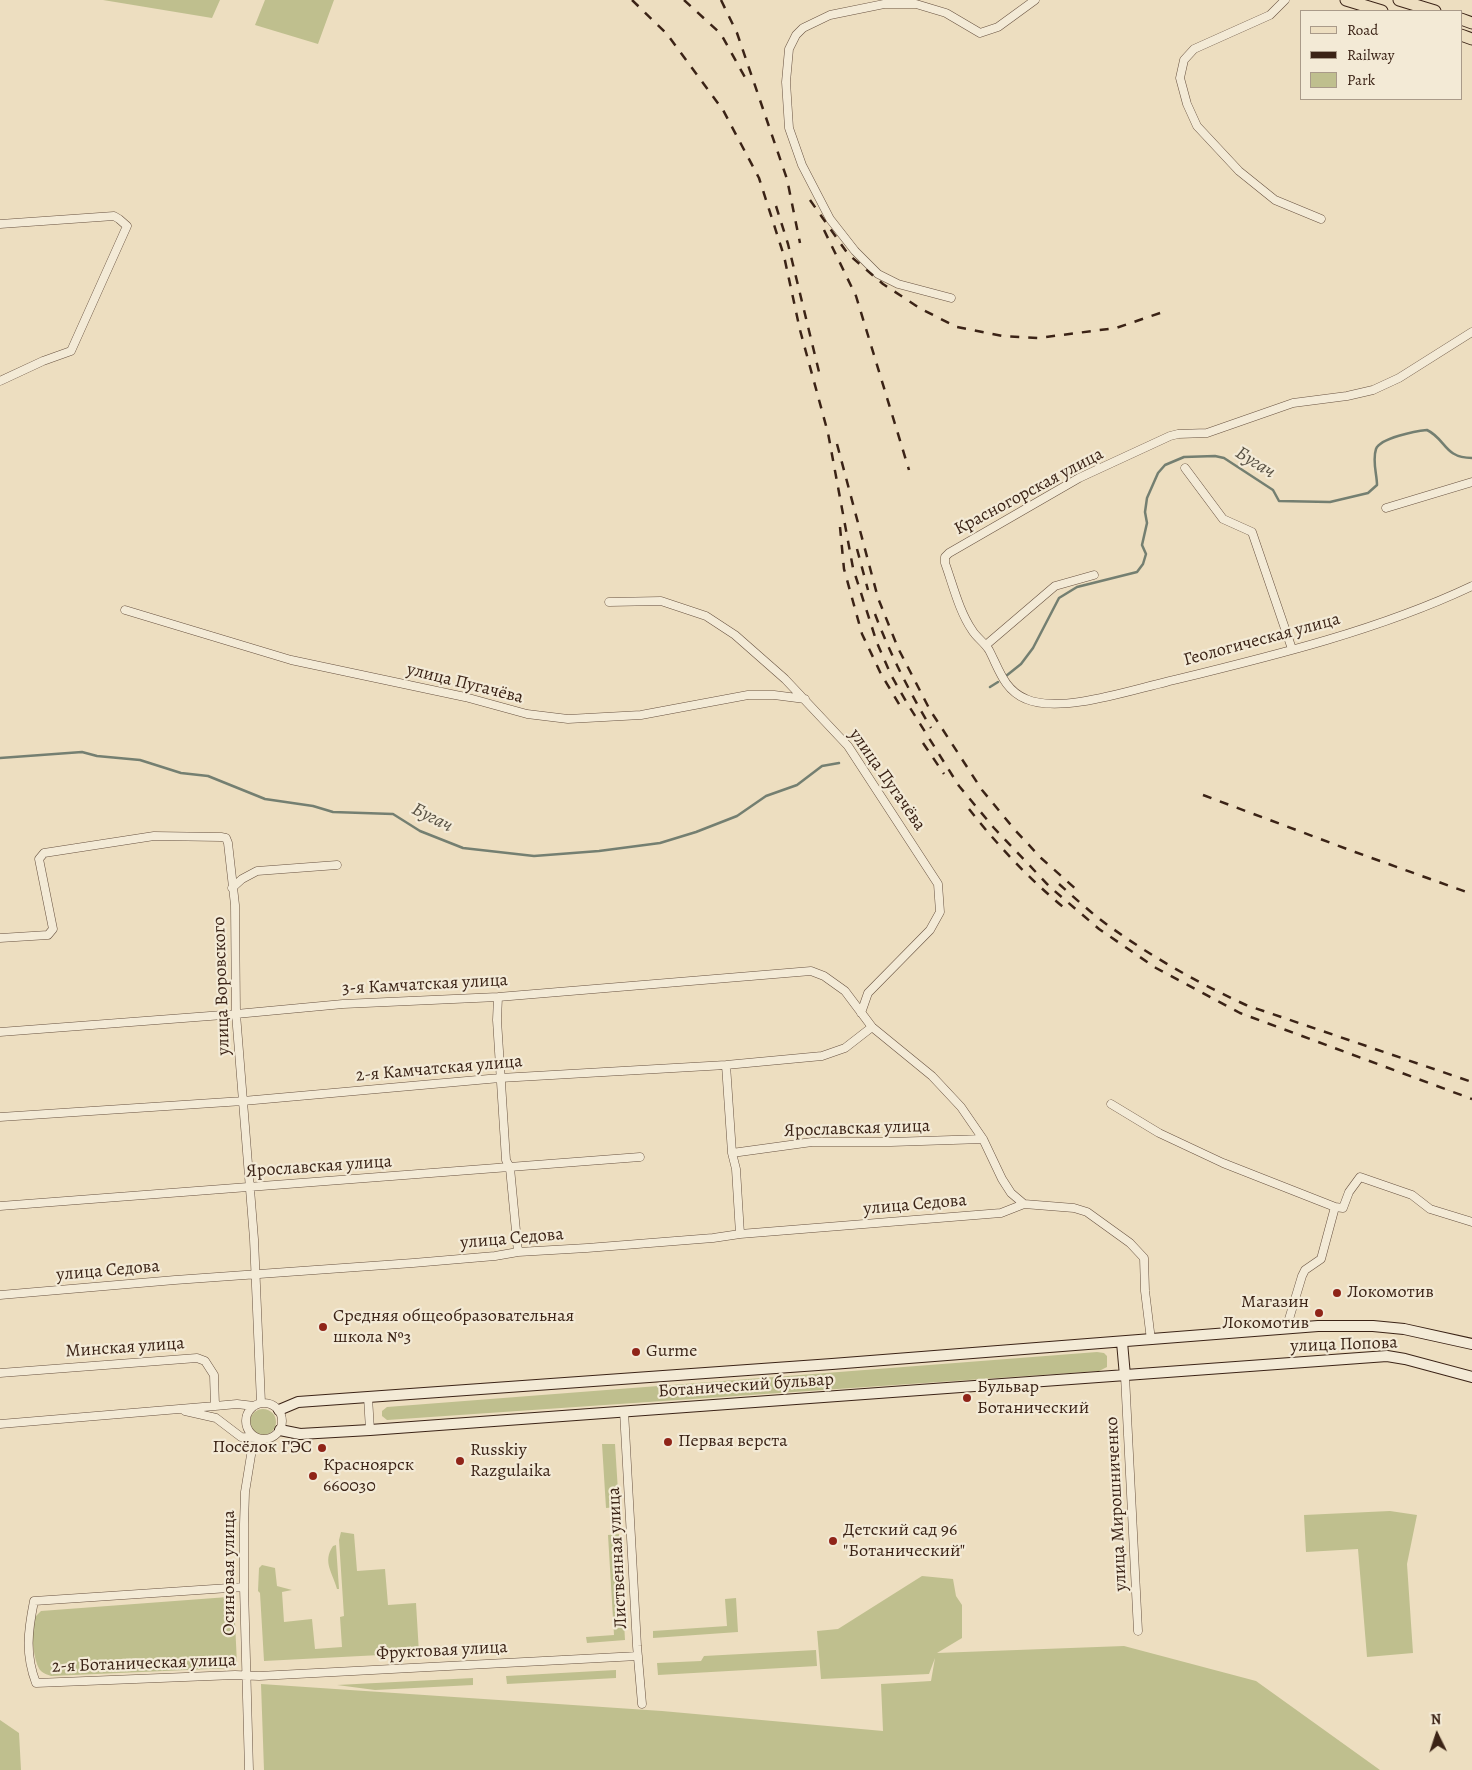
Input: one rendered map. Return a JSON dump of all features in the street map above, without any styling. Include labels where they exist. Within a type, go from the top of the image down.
[{"type":"main road","points":[[1346,0],[1379,10]]},
{"type":"main road","points":[[1399,0],[1432,10]]},
{"type":"street","points":[[951,298],[898,284],[878,274],[855,251],[830,219],[802,165],[789,128],[786,82],[789,49],[796,35],[803,28],[830,15],[884,4],[916,4],[946,14],[980,33],[998,27],[1035,0]]},
{"type":"street","points":[[1285,0],[1270,15],[1194,49],[1184,60],[1180,78],[1187,104],[1197,126],[1239,172],[1275,200],[1321,219]]},
{"type":"street","points":[[0,224],[114,216],[127,226],[71,351],[43,361],[0,381]]},
{"type":"street","name":"Красногорская улица","points":[[1055,704],[1027,700],[1011,690],[998,672],[997,664],[986,645],[972,631],[966,619],[945,563],[945,557],[949,552],[1079,478],[1170,436],[1207,433],[1293,403],[1348,396],[1373,390],[1400,378],[1472,332]]},
{"type":"street","points":[[1185,468],[1222,519],[1252,532],[1292,649]]},
{"type":"street","points":[[1386,508],[1472,482]]},
{"type":"street","points":[[986,645],[1055,586],[1094,574]]},
{"type":"street","name":"Геологическая улица","points":[[1055,704],[1094,699],[1215,670],[1292,649],[1387,620],[1472,586]]},
{"type":"street","name":"улица Пугачёва","points":[[609,602],[661,601],[706,616],[735,635],[785,679],[852,751],[938,884],[940,912],[930,930],[868,993],[861,1013]]},
{"type":"street","name":"улица Пугачёва","points":[[125,610],[291,660],[465,697],[527,714],[568,719],[641,715],[748,695],[774,695],[805,699]]},
{"type":"street","name":"улица Воровского","points":[[0,938],[48,935],[53,929],[39,859],[44,853],[154,836],[226,838],[235,905],[236,1014],[256,1274],[258,1405]]},
{"type":"street","points":[[232,888],[242,879],[257,871],[337,865]]},
{"type":"street","name":"3-я Камчатская улица","points":[[0,1032],[343,1004],[498,998],[811,971],[824,976],[845,991],[872,1027],[932,1076],[961,1106],[983,1139],[1002,1179],[1011,1193],[1024,1204]]},
{"type":"street","points":[[498,998],[497,1020],[506,1160],[510,1168],[518,1252]]},
{"type":"street","name":"2-я Камчатская улица","points":[[0,1116],[243,1100],[500,1078],[726,1065],[822,1056],[837,1052],[853,1043],[872,1027]]},
{"type":"street","points":[[726,1065],[740,1234]]},
{"type":"street","points":[[1111,1104],[1159,1133],[1207,1156],[1335,1207],[1343,1208],[1349,1192],[1360,1177],[1412,1195],[1430,1209],[1472,1222]]},
{"type":"street","name":"Ярославская улица","points":[[732,1153],[812,1142],[983,1139]]},
{"type":"street","name":"Ярославская улица","points":[[0,1206],[640,1157]]},
{"type":"street","points":[[1024,1204],[1074,1208],[1087,1212],[1130,1243],[1144,1258],[1150,1340]]},
{"type":"street","name":"улица Седова","points":[[0,1295],[413,1263],[518,1252],[713,1238],[740,1234],[1001,1213],[1024,1204]]},
{"type":"street","points":[[1286,1329],[1302,1276],[1305,1270],[1321,1258],[1335,1207]]},
{"type":"street","name":"улица Попова","points":[[1122,1342],[1318,1326],[1373,1326],[1404,1329],[1472,1344]]},
{"type":"street","points":[[1122,1342],[1125,1376]]},
{"type":"street","name":"Ботанический бульвар","points":[[279,1410],[298,1402],[1122,1342]]},
{"type":"street","name":"улица Попова","points":[[1125,1376],[1387,1356],[1472,1377]]},
{"type":"street","name":"Минская улица","points":[[0,1373],[190,1357],[197,1358],[205,1361],[214,1375],[215,1406]]},
{"type":"street","name":"Ботанический бульвар","points":[[280,1430],[300,1434],[370,1430],[624,1410],[1125,1376]]},
{"type":"street","name":"улица Мирошниченко","points":[[1125,1376],[1138,1631]]},
{"type":"street","points":[[368,1397],[370,1430]]},
{"type":"street","points":[[0,1424],[237,1404],[271,1404],[279,1410],[282,1418],[280,1430],[272,1438],[258,1439],[242,1437],[216,1418],[178,1409]]},
{"type":"street","points":[[258,1405],[248,1413],[246,1423],[249,1432],[258,1439]]},
{"type":"street","name":"Лиственная улица","points":[[624,1410],[642,1704]]},
{"type":"street","name":"Осиновая улица","points":[[249,1770],[244,1588],[245,1492],[252,1449],[258,1439]]},
{"type":"street","name":"2-я Ботаническая улица","points":[[244,1588],[34,1601],[28,1641],[36,1683],[247,1674]]},
{"type":"street","name":"Фруктовая улица","points":[[247,1674],[259,1676],[638,1656]]},
{"type":"green space","points":[[103,0],[220,0],[212,18]]},
{"type":"green space","points":[[265,0],[334,0],[318,44],[255,25]]},
{"type":"green space","points":[[1097,1352],[1104,1353],[1107,1356],[1107,1367],[1099,1371],[387,1420],[382,1416],[382,1411],[387,1407]]},
{"type":"green space","points":[[263,1409],[272,1413],[276,1422],[272,1431],[263,1435],[254,1431],[250,1422],[254,1413]]},
{"type":"green space","points":[[602,1444],[615,1444],[619,1507],[606,1508]]},
{"type":"green space","points":[[1390,1511],[1417,1515],[1407,1564],[1413,1653],[1367,1657],[1358,1549],[1306,1552],[1304,1515]]},
{"type":"green space","points":[[341,1532],[354,1534],[357,1571],[385,1569],[388,1605],[416,1603],[419,1653],[264,1661],[260,1593],[258,1591],[259,1568],[262,1565],[275,1568],[277,1586],[292,1590],[282,1592],[284,1622],[312,1619],[315,1649],[342,1647],[340,1617],[344,1616],[339,1540]]},
{"type":"green space","points":[[619,1534],[625,1640],[587,1643],[586,1637],[614,1635],[608,1535]]},
{"type":"green space","points":[[336,1545],[339,1589],[337,1589],[328,1562],[330,1552],[333,1546]]},
{"type":"green space","points":[[922,1576],[953,1579],[956,1596],[962,1605],[962,1638],[937,1653],[1124,1646],[1256,1681],[1380,1770],[264,1770],[261,1684],[662,1711],[883,1731],[881,1684],[931,1681],[935,1658],[929,1674],[821,1679],[817,1631],[838,1629]]},
{"type":"green space","points":[[228,1597],[234,1602],[237,1664],[232,1668],[51,1676],[41,1671],[38,1667],[33,1645],[33,1622],[41,1611]]},
{"type":"green space","points":[[736,1598],[738,1632],[653,1638],[653,1631],[727,1626],[725,1599]]},
{"type":"green space","points":[[816,1650],[817,1666],[658,1675],[657,1663],[701,1661],[704,1656]]},
{"type":"green space","points":[[616,1670],[616,1678],[507,1684],[506,1676]]},
{"type":"green space","points":[[473,1678],[473,1685],[375,1690],[337,1685]]},
{"type":"green space","points":[[0,1720],[19,1733],[21,1770],[0,1770]]},
{"type":"waterway","name":"Бугач","points":[[1006,676],[1021,664],[1033,648],[1059,598],[1077,587],[1137,572],[1143,564],[1146,554],[1142,545],[1147,523],[1145,512],[1147,498],[1158,473],[1165,465],[1184,457],[1215,456],[1224,458],[1273,490],[1279,501],[1330,502],[1368,493],[1377,485],[1376,449],[1391,438],[1427,430],[1438,438],[1450,452],[1472,458]]},
{"type":"waterway","points":[[990,687],[998,682]]},
{"type":"waterway","name":"Бугач","points":[[0,758],[82,752],[97,756],[140,760],[181,773],[208,776],[265,799],[313,806],[333,812],[393,814],[420,831],[463,848],[534,856],[599,851],[660,843],[696,832],[737,816],[766,796],[797,785],[822,766],[839,763]]},
{"type":"railway","points":[[632,0],[667,34],[723,110],[759,178],[784,256],[800,330],[828,433],[853,568],[877,643],[891,675],[907,703],[959,786],[994,828],[1050,887],[1099,929],[1156,968],[1240,1013],[1472,1099]]},
{"type":"railway","points":[[684,0],[721,34],[747,81]]},
{"type":"railway","points":[[721,0],[737,33],[787,179],[800,243]]},
{"type":"railway","points":[[810,200],[848,254],[883,284],[921,309],[957,327],[1003,336],[1038,338],[1116,328],[1166,311]]},
{"type":"railway","points":[[776,206],[788,244],[820,376]]},
{"type":"railway","points":[[824,230],[856,296],[909,470]]},
{"type":"railway","points":[[837,444],[878,598],[898,648],[930,710],[982,790],[1041,858],[1078,891]]},
{"type":"railway","points":[[840,527],[844,569],[862,634],[881,674],[902,709]]},
{"type":"railway","points":[[857,549],[868,590]]},
{"type":"railway","points":[[875,614],[900,672],[931,728]]},
{"type":"railway","points":[[923,743],[944,774]]},
{"type":"railway","points":[[1203,795],[1472,894]]},
{"type":"railway","points":[[969,809],[1015,863],[1068,911]]},
{"type":"railway","points":[[1059,884],[1096,916],[1125,937],[1193,979],[1228,997],[1246,1005],[1472,1082]]},
{"type":"place","name":"Локомотив","points":[[1337,1293]]},
{"type":"place","name":"Магазин Локомотив","points":[[1319,1313]]},
{"type":"place","name":"Средняя общеобразовательная школа №3","points":[[323,1327]]},
{"type":"place","name":"Gurme","points":[[636,1352]]},
{"type":"place","name":"Бульвар Ботанический","points":[[967,1398]]},
{"type":"place","name":"Первая верста","points":[[668,1442]]},
{"type":"place","name":"Посёлок ГЭС","points":[[322,1448]]},
{"type":"place","name":"Russkiy Razgulaika","points":[[460,1461]]},
{"type":"place","name":"Красноярск 660030","points":[[313,1476]]},
{"type":"place","name":"Детский сад 96 \"Ботанический\"","points":[[833,1541]]}]
